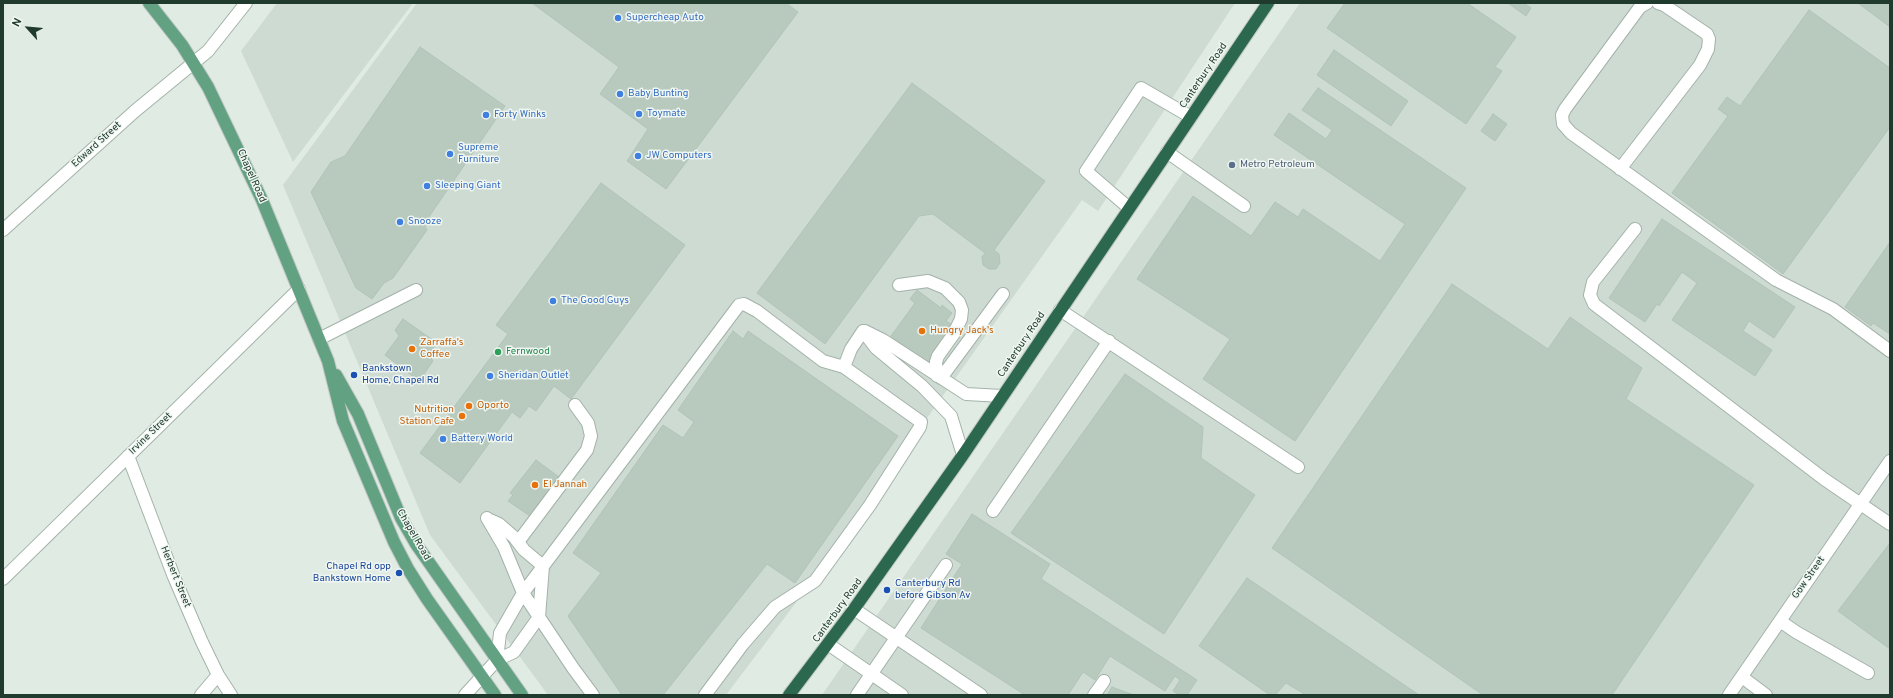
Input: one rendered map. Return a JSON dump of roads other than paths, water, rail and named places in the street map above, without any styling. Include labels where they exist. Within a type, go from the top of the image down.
[{"type":"highway","name":"Canterbury Road","points":[[788,695],[854,609],[963,455],[1268,3]]},
{"type":"main road","name":"Chapel Road","points":[[149,3],[170,28],[194,63],[237,145],[262,200],[319,339],[328,362],[343,421],[394,542],[408,569],[427,599],[495,695]]},
{"type":"main road","name":"Chapel Road","points":[[328,362],[358,414],[401,518],[416,544],[522,695]]},
{"type":"street","name":"Edward Street","points":[[3,230],[141,106],[194,63],[215,43],[246,3]]},
{"type":"street","points":[[1647,3],[1640,7],[1562,115],[1563,124],[1571,133],[1620,169],[1776,280],[1833,309],[1890,351]]},
{"type":"street","points":[[1620,169],[1700,65],[1708,49],[1709,39],[1707,34],[1664,5],[1658,3]]},
{"type":"street","points":[[1129,208],[1086,171],[1141,88],[1191,117]]},
{"type":"street","points":[[1167,152],[1244,206]]},
{"type":"street","points":[[1635,229],[1593,282],[1590,295],[1594,304],[1824,479],[1890,524]]},
{"type":"street","points":[[898,285],[928,281],[945,288],[959,302],[962,310],[960,318],[953,335],[938,356],[936,362],[939,377]]},
{"type":"street","name":"Irvine Street","points":[[3,579],[298,289]]},
{"type":"street","points":[[319,339],[416,290]]},
{"type":"street","points":[[939,377],[1003,294]]},
{"type":"street","points":[[497,660],[500,633],[523,593],[739,305],[744,304],[757,311],[823,361],[844,368],[921,422],[920,427],[870,505],[814,581],[775,607],[743,644],[705,695]]},
{"type":"street","points":[[1060,310],[1298,467]]},
{"type":"street","points":[[864,331],[883,340],[966,394],[1002,396]]},
{"type":"street","points":[[844,368],[851,349],[864,331]]},
{"type":"street","points":[[864,331],[876,348],[922,386],[951,416],[963,455]]},
{"type":"street","points":[[993,511],[1109,341]]},
{"type":"street","points":[[518,542],[586,450],[591,436],[588,423],[575,405]]},
{"type":"street","name":"Herbert Street","points":[[128,456],[174,577],[202,642],[218,675],[231,695]]},
{"type":"street","name":"Gow Street","points":[[1729,695],[1890,461]]},
{"type":"street","points":[[543,566],[499,524],[487,518],[504,547],[523,593],[594,695]]},
{"type":"street","points":[[857,695],[946,565]]},
{"type":"street","points":[[465,695],[497,660],[514,652],[539,617],[543,566]]},
{"type":"street","points":[[854,609],[982,695]]},
{"type":"street","points":[[1780,621],[1868,673]]},
{"type":"street","points":[[828,644],[902,695]]},
{"type":"street","points":[[201,695],[218,675]]},
{"type":"street","points":[[1742,677],[1766,695]]},
{"type":"street","points":[[1094,695],[1104,681]]},
{"type":"place","name":"Supercheap Auto","points":[[618,18]]},
{"type":"place","name":"Baby Bunting","points":[[620,94]]},
{"type":"place","name":"Toymate","points":[[639,114]]},
{"type":"place","name":"Forty Winks","points":[[486,115]]},
{"type":"place","name":"Supreme Furniture","points":[[450,154]]},
{"type":"place","name":"JW Computers","points":[[638,156]]},
{"type":"place","name":"Metro Petroleum","points":[[1232,165]]},
{"type":"place","name":"Sleeping Giant","points":[[427,186]]},
{"type":"place","name":"Snooze","points":[[400,222]]},
{"type":"place","name":"The Good Guys","points":[[553,301]]},
{"type":"place","name":"Hungry Jack's","points":[[922,331]]},
{"type":"place","name":"Zarraffa's Coffee","points":[[412,349]]},
{"type":"place","name":"Fernwood","points":[[498,352]]},
{"type":"place","name":"Bankstown Home, Chapel Rd","points":[[354,375]]},
{"type":"place","name":"Sheridan Outlet","points":[[490,376]]},
{"type":"place","name":"Oporto","points":[[469,406]]},
{"type":"place","name":"Nutrition Station Cafe","points":[[462,416]]},
{"type":"place","name":"Battery World","points":[[443,439]]},
{"type":"place","name":"El Jannah","points":[[535,485]]},
{"type":"place","name":"Chapel Rd opp Bankstown Home","points":[[399,573]]},
{"type":"place","name":"Canterbury Rd before Gibson Av","points":[[887,590]]}]
